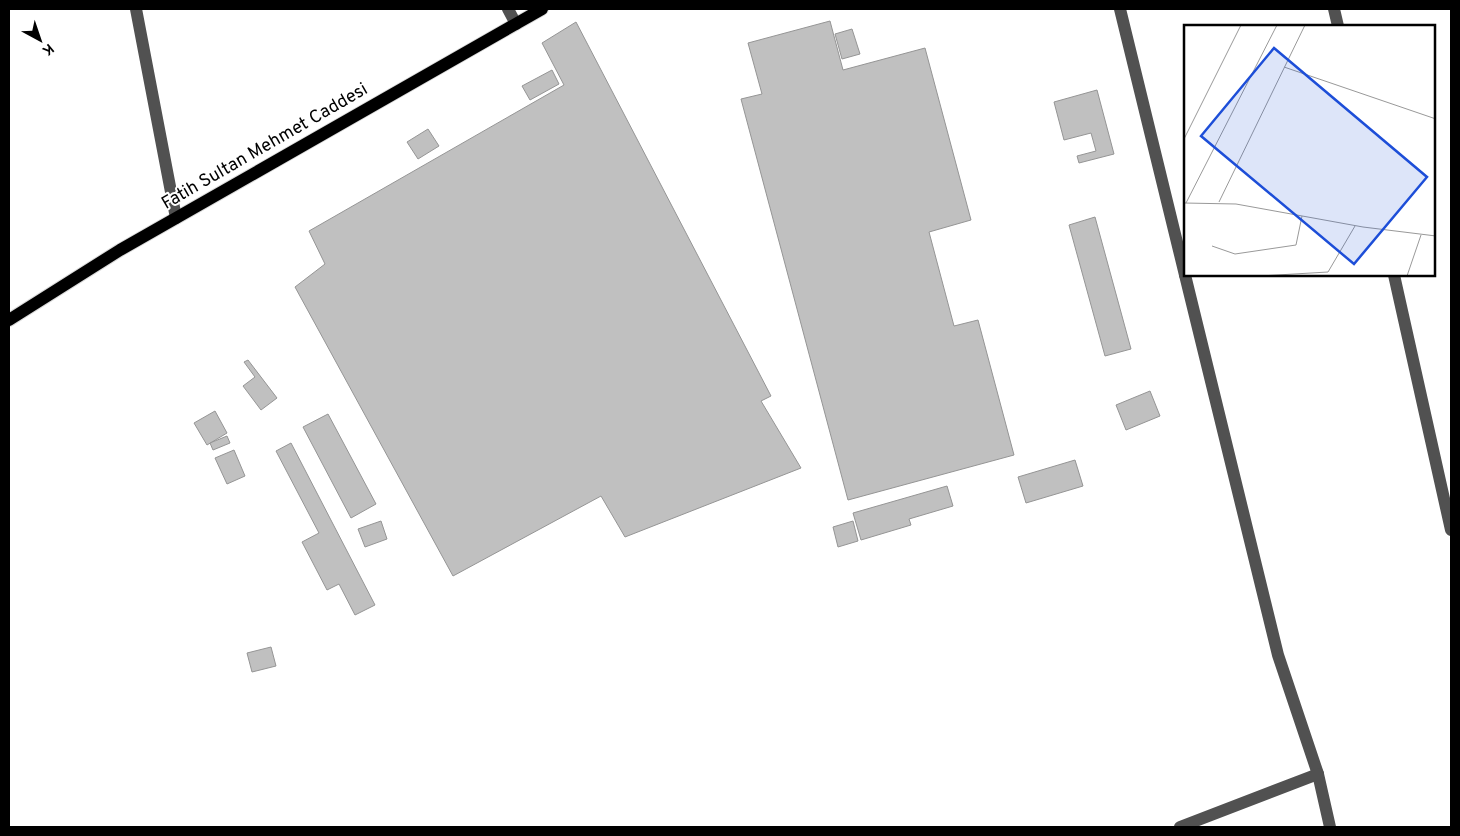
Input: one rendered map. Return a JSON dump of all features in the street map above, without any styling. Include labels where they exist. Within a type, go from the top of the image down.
[{"type":"main road","name":"Fatih Sultan Mehmet Caddesi","points":[[9,320],[120,250],[542,9]]},
{"type":"street","points":[[136,9],[176,218]]},
{"type":"street","points":[[508,9],[516,24]]},
{"type":"street","points":[[1120,9],[1184,271]]},
{"type":"street","points":[[1334,9],[1338,25]]},
{"type":"street","points":[[1185,276],[1278,655],[1318,774],[1330,827]]},
{"type":"street","points":[[1394,276],[1451,530]]},
{"type":"street","points":[[1180,827],[1318,774]]},
{"type":"building","points":[[830,21],[843,70],[925,48],[971,220],[929,232],[954,326],[978,320],[1014,455],[848,500],[741,99],[762,94],[748,43]]},
{"type":"building","points":[[576,22],[771,396],[761,401],[801,468],[625,537],[601,496],[453,576],[295,287],[325,264],[309,231],[564,85],[542,43]]},
{"type":"building","points":[[852,29],[860,54],[842,59],[835,34]]},
{"type":"building","points":[[552,70],[559,84],[530,100],[522,86]]},
{"type":"building","points":[[1097,90],[1114,154],[1079,163],[1077,156],[1096,151],[1091,133],[1064,140],[1054,102]]},
{"type":"building","points":[[428,129],[439,146],[418,159],[407,142]]},
{"type":"building","points":[[1095,217],[1131,349],[1105,356],[1069,225]]},
{"type":"building","points":[[248,360],[277,398],[261,410],[243,386],[255,377],[244,362]]},
{"type":"building","points":[[1150,391],[1160,416],[1126,430],[1116,405]]},
{"type":"building","points":[[215,411],[227,433],[207,445],[194,423]]},
{"type":"building","points":[[328,414],[376,504],[351,518],[303,427]]},
{"type":"building","points":[[227,436],[230,443],[213,450],[210,443]]},
{"type":"building","points":[[291,443],[375,605],[355,615],[339,584],[327,590],[302,542],[319,533],[276,451]]},
{"type":"building","points":[[234,450],[245,476],[227,484],[215,458]]},
{"type":"building","points":[[1075,460],[1083,486],[1026,503],[1018,477]]},
{"type":"building","points":[[947,486],[953,506],[909,519],[911,525],[861,540],[853,513]]},
{"type":"building","points":[[381,521],[387,539],[365,547],[358,529]]},
{"type":"building","points":[[853,521],[858,541],[838,547],[833,527]]},
{"type":"building","points":[[271,647],[276,666],[252,672],[247,653]]}]
